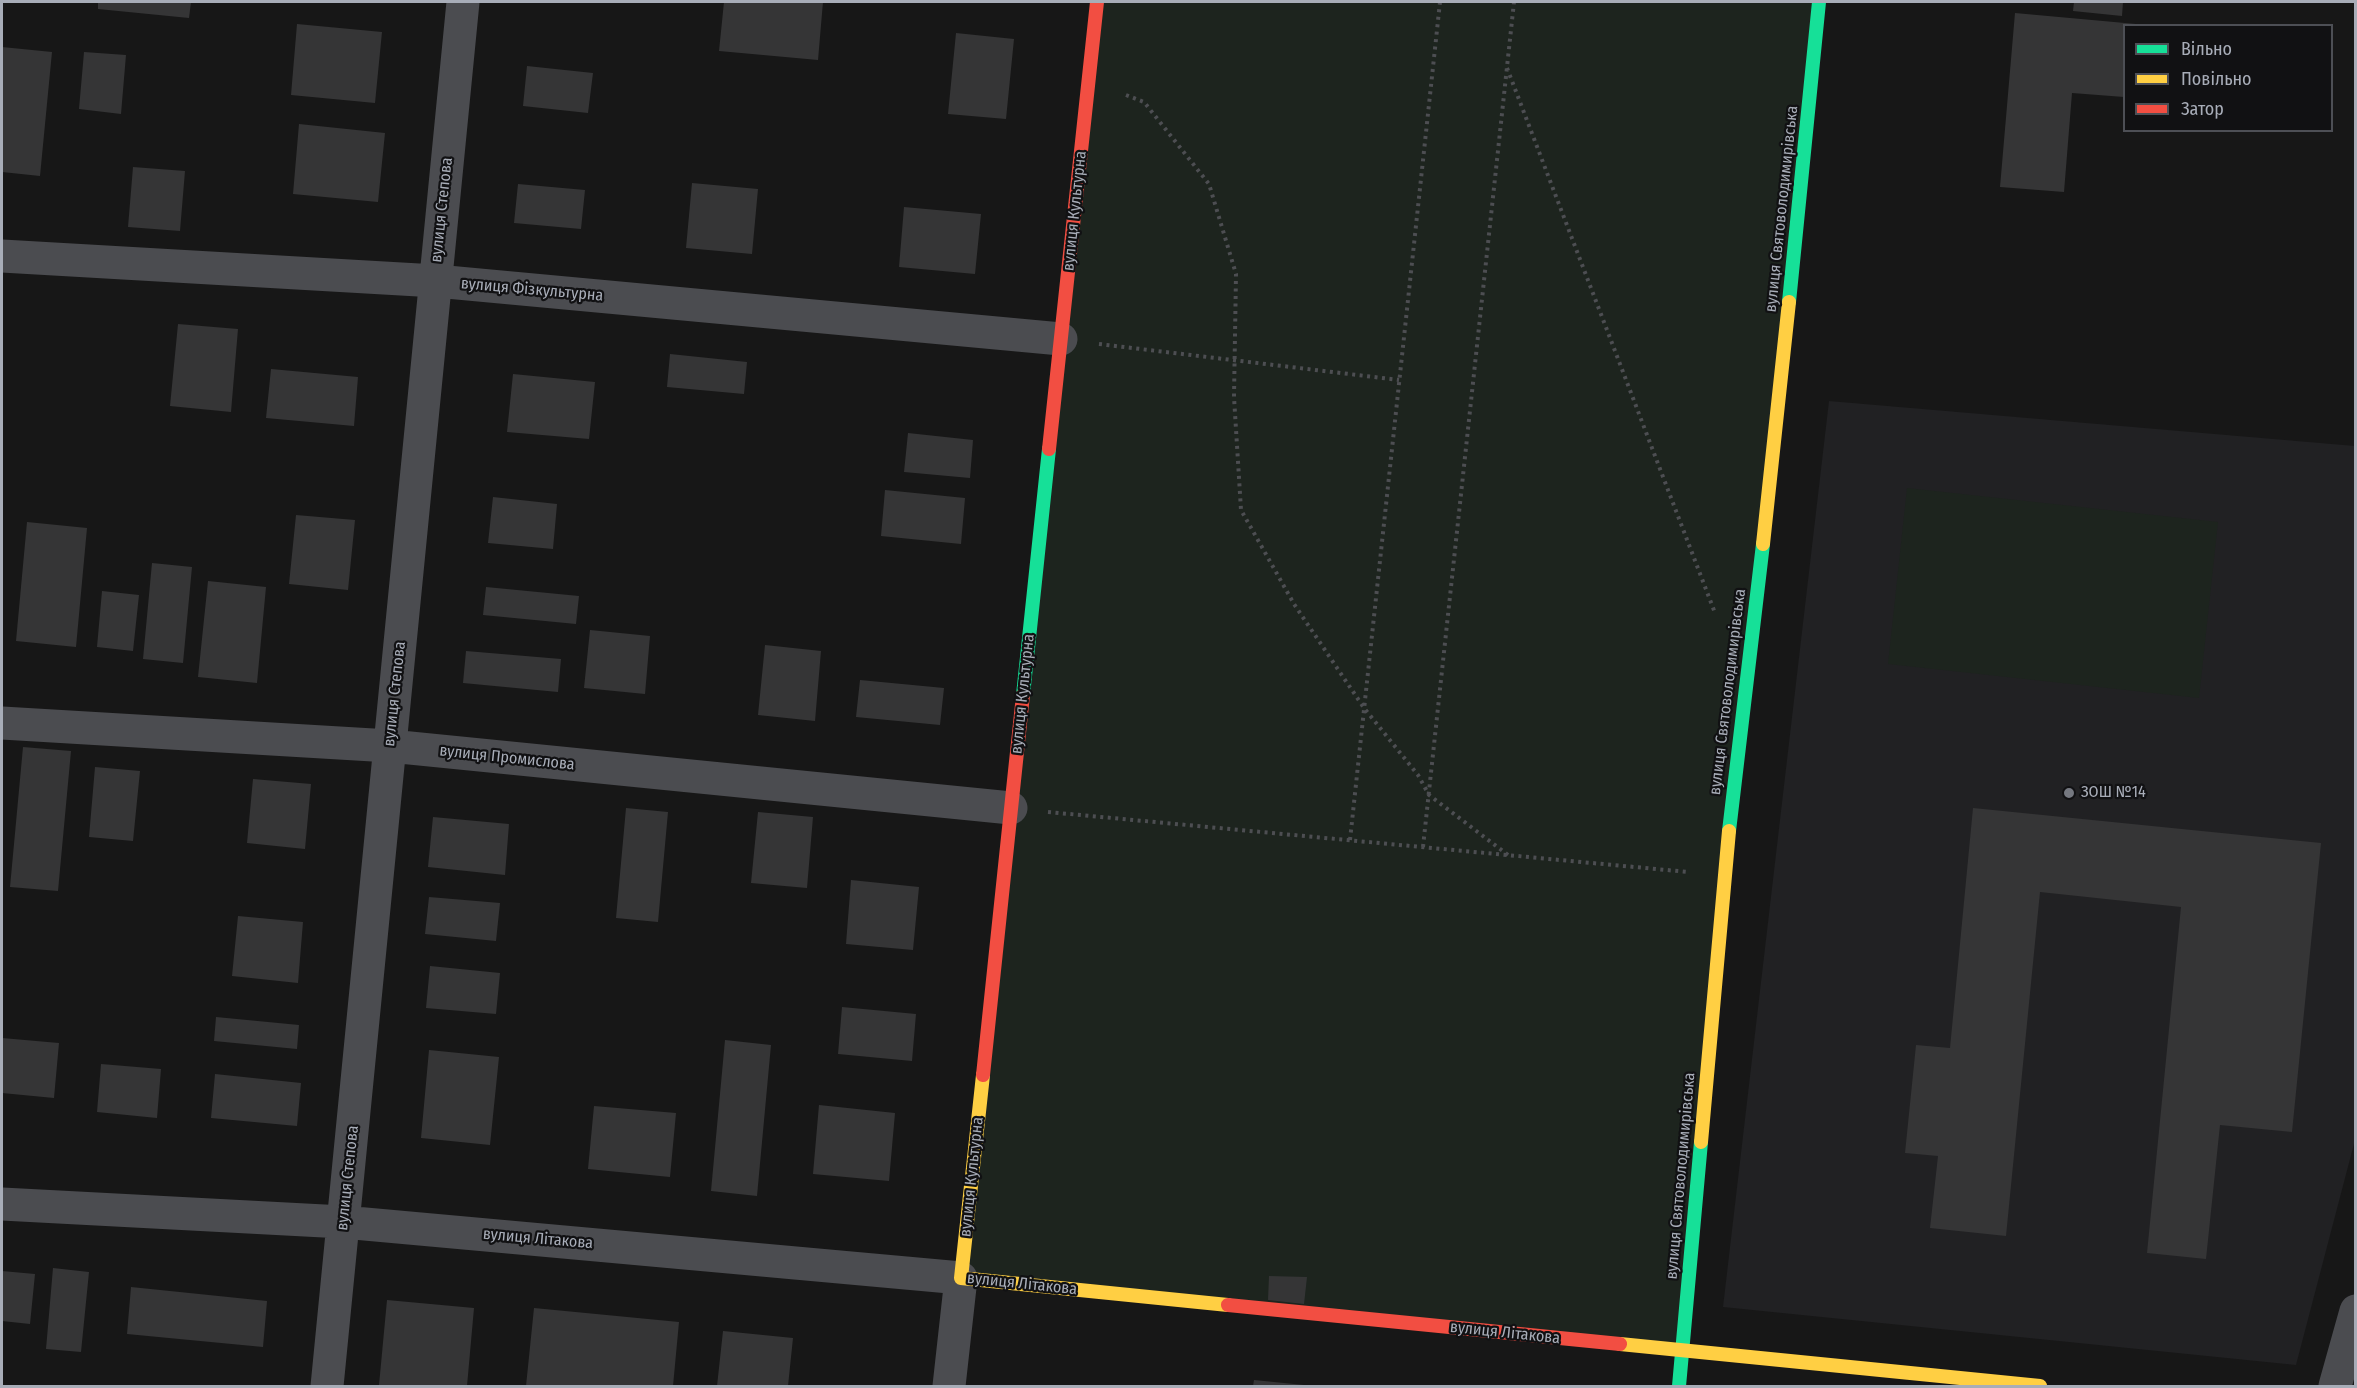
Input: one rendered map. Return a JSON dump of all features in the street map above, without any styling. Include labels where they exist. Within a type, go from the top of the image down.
[{"type":"street","name":"вулиця Степова","points":[[327,1386],[463,2]]},
{"type":"street","name":"вулиця Культурна","points":[[949,1386],[1097,2]]},
{"type":"street","name":"вулиця Святоволодимирівська","points":[[1679,1386],[1724,876],[1779,403],[1819,2]]},
{"type":"street","name":"вулиця Фізкультурна","points":[[2,256],[436,280],[1061,339]]},
{"type":"street","name":"вулиця Промислова","points":[[2,723],[390,746],[1011,808]]},
{"type":"street","name":"вулиця Літакова","points":[[2,1204],[344,1222],[961,1278],[2040,1386]]},
{"type":"street","points":[[2335,1386],[2355,1311]]},
{"type":"path","points":[[1350,840],[1440,2]]},
{"type":"path","points":[[1423,847],[1514,2]]},
{"type":"path","points":[[1507,67],[1715,614]]},
{"type":"path","points":[[1089,80],[1144,102],[1209,184],[1236,274],[1234,360],[1241,510],[1294,604],[1364,708],[1418,775],[1429,795],[1508,855]]},
{"type":"path","points":[[1061,339],[1399,380]]},
{"type":"path","points":[[1011,808],[1724,876]]},
{"type":"shaded area","points":[[1097,2],[1819,2],[1682,1351],[961,1278]]},
{"type":"shaded area","name":"ЗОШ №14","points":[[1829,401],[2355,446],[2355,1140],[2296,1365],[1723,1307]]},
{"type":"shaded area","points":[[1907,488],[2218,522],[2199,698],[1888,664]]},
{"type":"building","points":[[98,2],[191,2],[189,18],[98,9]]},
{"type":"building","points":[[724,2],[823,2],[818,60],[719,51]]},
{"type":"building","points":[[2074,2],[2123,2],[2122,16],[2073,11]]},
{"type":"building","points":[[2015,13],[2136,24],[2123,24],[2123,97],[2072,93],[2064,192],[2000,187]]},
{"type":"building","points":[[297,24],[382,32],[375,103],[291,95]]},
{"type":"building","points":[[956,33],[1014,39],[1006,119],[948,114]]},
{"type":"building","points":[[2,47],[52,52],[40,176],[2,172]]},
{"type":"building","points":[[84,52],[126,55],[121,114],[79,109]]},
{"type":"building","points":[[527,66],[593,73],[588,113],[523,106]]},
{"type":"building","points":[[299,124],[385,133],[378,202],[293,194]]},
{"type":"building","points":[[133,167],[185,171],[180,231],[128,227]]},
{"type":"building","points":[[692,183],[758,189],[752,254],[686,248]]},
{"type":"building","points":[[518,184],[585,190],[581,229],[514,223]]},
{"type":"building","points":[[904,207],[981,214],[975,274],[899,267]]},
{"type":"building","points":[[178,324],[238,329],[231,412],[170,406]]},
{"type":"building","points":[[670,354],[747,362],[744,394],[667,387]]},
{"type":"building","points":[[271,369],[358,377],[354,426],[266,418]]},
{"type":"building","points":[[513,374],[595,382],[589,439],[507,432]]},
{"type":"building","points":[[908,433],[973,440],[970,478],[904,472]]},
{"type":"building","points":[[885,490],[965,498],[961,544],[881,536]]},
{"type":"building","points":[[493,497],[557,504],[553,549],[488,543]]},
{"type":"building","points":[[296,515],[355,520],[348,590],[289,584]]},
{"type":"building","points":[[27,522],[87,528],[76,647],[16,641]]},
{"type":"building","points":[[152,563],[192,567],[183,663],[143,659]]},
{"type":"building","points":[[208,581],[266,587],[257,683],[198,677]]},
{"type":"building","points":[[486,587],[579,596],[576,624],[483,615]]},
{"type":"building","points":[[102,591],[139,595],[133,651],[97,647]]},
{"type":"building","points":[[590,630],[650,636],[645,694],[584,688]]},
{"type":"building","points":[[765,645],[821,651],[815,721],[758,715]]},
{"type":"building","points":[[466,651],[561,659],[558,692],[463,683]]},
{"type":"building","points":[[860,680],[944,688],[940,725],[856,717]]},
{"type":"building","points":[[23,747],[71,751],[58,891],[10,887]]},
{"type":"building","points":[[95,767],[140,771],[133,841],[89,837]]},
{"type":"building","points":[[253,779],[311,784],[305,849],[247,843]]},
{"type":"building","points":[[626,808],[668,812],[658,922],[616,918]]},
{"type":"building","points":[[1973,808],[2321,843],[2292,1132],[2220,1125],[2206,1259],[2147,1253],[2181,907],[2040,892],[2006,1236],[1930,1228],[1938,1156],[1905,1153],[1916,1045],[1950,1048]]},
{"type":"building","points":[[758,812],[813,817],[807,888],[751,883]]},
{"type":"building","points":[[433,817],[509,824],[505,875],[428,867]]},
{"type":"building","points":[[851,880],[919,887],[913,950],[846,944]]},
{"type":"building","points":[[429,897],[500,903],[496,941],[425,934]]},
{"type":"building","points":[[238,916],[303,922],[298,983],[232,976]]},
{"type":"building","points":[[430,966],[500,973],[496,1014],[426,1008]]},
{"type":"building","points":[[842,1007],[916,1014],[912,1061],[838,1054]]},
{"type":"building","points":[[216,1017],[299,1025],[297,1049],[214,1041]]},
{"type":"building","points":[[2,1038],[59,1043],[54,1098],[2,1093]]},
{"type":"building","points":[[725,1040],[771,1045],[757,1196],[711,1191]]},
{"type":"building","points":[[429,1050],[499,1057],[490,1145],[421,1138]]},
{"type":"building","points":[[101,1064],[161,1069],[157,1118],[97,1112]]},
{"type":"building","points":[[215,1074],[301,1083],[297,1126],[211,1118]]},
{"type":"building","points":[[819,1105],[895,1113],[889,1181],[813,1174]]},
{"type":"building","points":[[594,1106],[676,1113],[670,1177],[588,1169]]},
{"type":"building","points":[[53,1268],[89,1272],[81,1352],[46,1349]]},
{"type":"building","points":[[2,1271],[35,1274],[30,1324],[2,1321]]},
{"type":"building","points":[[1269,1276],[1307,1277],[1304,1304],[1268,1300]]},
{"type":"building","points":[[131,1287],[267,1301],[263,1347],[127,1334]]},
{"type":"building","points":[[387,1300],[474,1308],[467,1386],[379,1385]]},
{"type":"building","points":[[534,1308],[679,1322],[673,1386],[526,1386]]},
{"type":"building","points":[[723,1331],[793,1338],[788,1386],[717,1386]]},
{"type":"building","points":[[1254,1380],[1304,1385],[1304,1386],[1253,1386]]},
{"type":"traffic: fast","points":[[1789,302],[1819,2]]},
{"type":"traffic: fast","points":[[1023,695],[1049,449]]},
{"type":"traffic: fast","points":[[1729,831],[1763,544]]},
{"type":"traffic: fast","points":[[1679,1386],[1701,1142]]},
{"type":"traffic: slow","points":[[1763,544],[1789,302]]},
{"type":"traffic: slow","points":[[1701,1142],[1729,831]]},
{"type":"traffic: slow","points":[[983,1075],[961,1278],[1228,1305]]},
{"type":"traffic: slow","points":[[1620,1344],[2040,1386]]},
{"type":"traffic: jam","points":[[1049,449],[1097,2]]},
{"type":"traffic: jam","points":[[983,1075],[1023,695]]},
{"type":"traffic: jam","points":[[1228,1305],[1620,1344]]},
{"type":"place","name":"ЗОШ №14","points":[[2069,793]]}]
